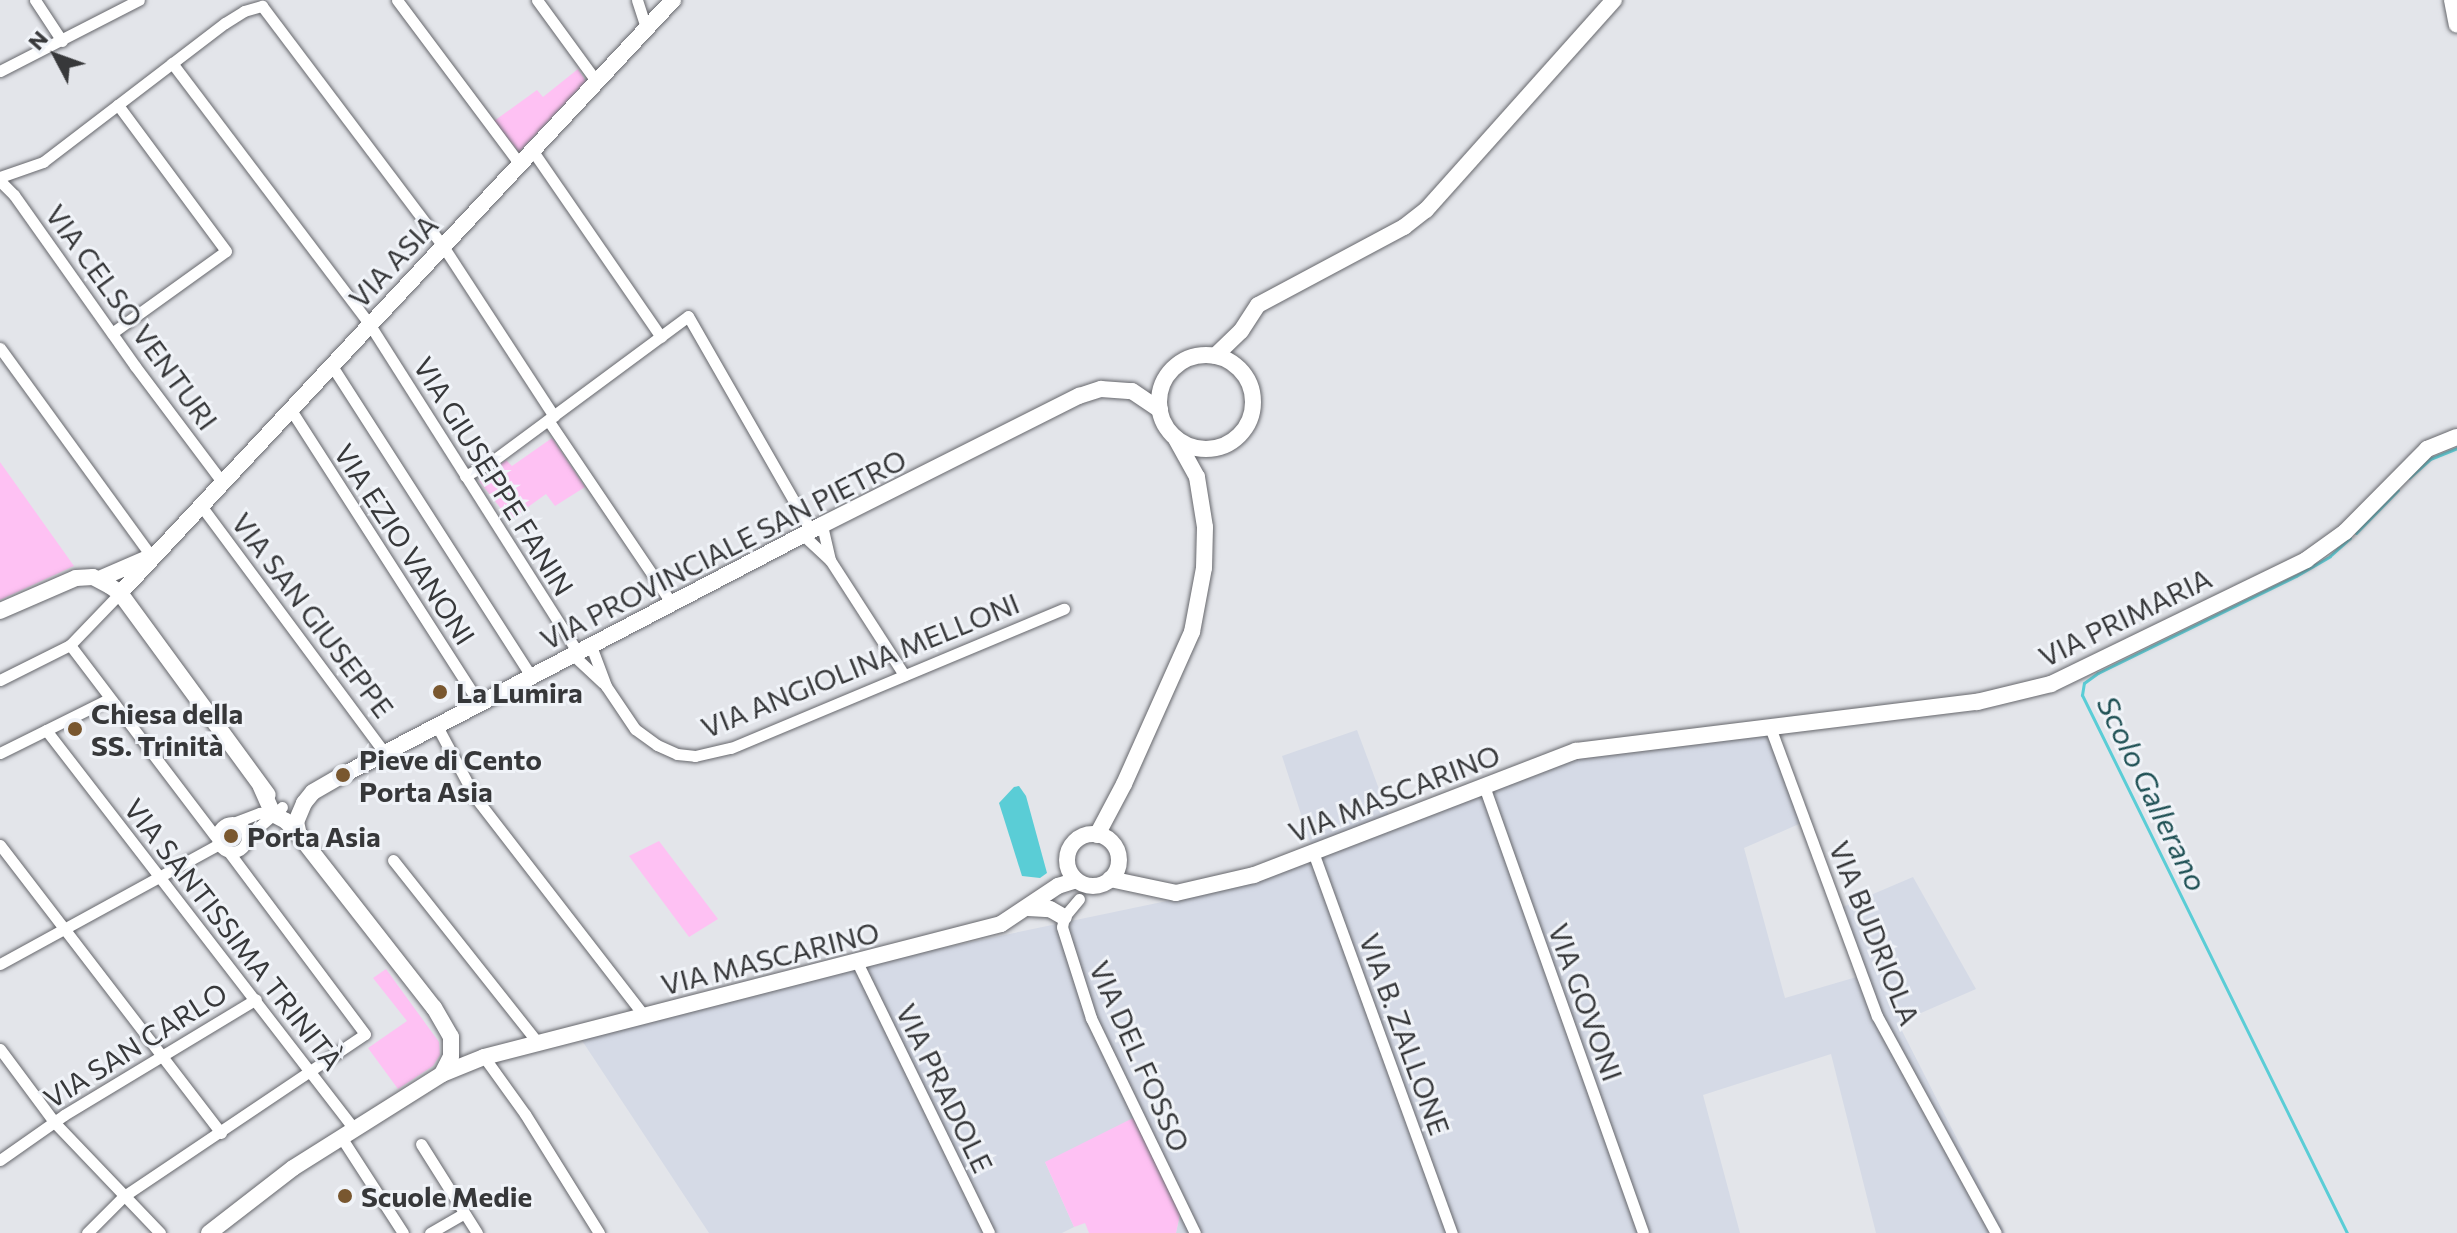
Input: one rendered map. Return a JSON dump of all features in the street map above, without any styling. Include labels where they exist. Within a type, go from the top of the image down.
[{"type":"street","points":[[35,0],[62,41]]},
{"type":"street","points":[[0,71],[139,0]]},
{"type":"street","points":[[397,0],[519,163]]},
{"type":"street","points":[[537,0],[596,81]]},
{"type":"street","points":[[637,0],[646,28]]},
{"type":"street","name":"VIA ASIA","points":[[120,593],[151,556],[202,507],[673,0]]},
{"type":"street","points":[[1132,391],[1153,386],[1183,361],[1215,356],[1241,331],[1258,305],[1415,218],[1479,153],[1614,0]]},
{"type":"street","points":[[2452,0],[2457,25]]},
{"type":"street","points":[[0,179],[43,162],[234,17],[262,6],[443,246],[672,604]]},
{"type":"street","name":"VIA GIUSEPPE FANIN","points":[[172,63],[370,325],[581,651]]},
{"type":"street","points":[[112,333],[226,251],[118,105]]},
{"type":"street","points":[[532,150],[661,337]]},
{"type":"street","name":"VIA CELSO VENTURI","points":[[0,179],[223,483]]},
{"type":"street","points":[[465,476],[491,462],[688,316],[830,560],[904,675]]},
{"type":"street","points":[[1176,439],[1190,447],[1214,449],[1240,436],[1251,419],[1253,392],[1240,369],[1241,331]]},
{"type":"street","points":[[0,348],[151,556]]},
{"type":"street","points":[[1215,356],[1240,369]]},
{"type":"street","points":[[332,366],[532,677]]},
{"type":"street","points":[[1160,410],[1160,395],[1166,377]]},
{"type":"street","name":"VIA PROVINCIALE SAN PIETRO","points":[[283,814],[343,775],[812,530],[1079,396],[1101,389],[1132,391]]},
{"type":"street","points":[[1102,837],[1192,632],[1204,568],[1205,527],[1200,489],[1160,410],[1132,391]]},
{"type":"street","name":"VIA EZIO VANONI","points":[[291,410],[480,704]]},
{"type":"street","name":"VIA PRIMARIA","points":[[1576,751],[1977,702],[2051,684],[2306,560],[2345,532],[2427,449],[2457,437]]},
{"type":"street","points":[[1200,489],[1214,449]]},
{"type":"street","name":"VIA SAN GIUSEPPE","points":[[202,507],[385,753]]},
{"type":"street","points":[[812,530],[830,560]]},
{"type":"street","name":"VIA ASIA","points":[[0,611],[67,580],[84,577],[99,579],[151,556]]},
{"type":"street","points":[[99,579],[120,593],[263,792],[434,1008],[452,1044],[449,1064],[442,1074]]},
{"type":"street","points":[[0,680],[70,645],[120,593]]},
{"type":"street","name":"VIA ANGIOLINA MELLONI","points":[[581,651],[625,716],[647,738],[677,754],[695,756],[731,748],[1064,609]]},
{"type":"street","points":[[70,645],[365,1034],[312,1073],[124,1196],[87,1233]]},
{"type":"street","name":"VIA ANGIOLINA MELLONI","points":[[581,651],[606,686]]},
{"type":"street","points":[[0,753],[109,699]]},
{"type":"street","name":"VIA BUDRIOLA","points":[[1770,727],[1877,1016],[1996,1233]]},
{"type":"street","points":[[438,728],[475,797],[645,1017]]},
{"type":"street","name":"VIA SANTISSIMA TRINITÀ","points":[[46,730],[312,1073],[403,1233]]},
{"type":"street","name":"VIA MASCARINO","points":[[1113,874],[1137,887],[1176,893],[1208,887],[1313,852],[1576,751]]},
{"type":"street","name":"VIA GOVONI","points":[[1484,786],[1643,1233]]},
{"type":"street","points":[[0,964],[158,877],[216,841],[259,808],[263,792]]},
{"type":"street","points":[[242,819],[260,813],[283,814]]},
{"type":"street","points":[[229,852],[242,847],[247,837],[283,814]]},
{"type":"street","points":[[242,819],[247,837]]},
{"type":"street","points":[[1079,883],[1113,874],[1117,852],[1102,837]]},
{"type":"street","points":[[1028,908],[1050,909],[1064,917],[1079,883],[1067,855],[1075,841],[1102,837]]},
{"type":"street","points":[[0,845],[221,1133]]},
{"type":"street","name":"VIA B. ZALLONE","points":[[1313,852],[1452,1233]]},
{"type":"street","points":[[393,860],[538,1043]]},
{"type":"street","name":"VIA MASCARINO","points":[[209,1233],[244,1203],[348,1133],[442,1074],[484,1057],[858,964],[1001,924],[1058,886],[1079,883]]},
{"type":"street","name":"VIA DEL FOSSO","points":[[1064,917],[1063,939],[1102,1045],[1195,1233]]},
{"type":"street","name":"VIA PRADOLE","points":[[858,964],[989,1233]]},
{"type":"street","name":"VIA SAN CARLO","points":[[1,1156],[256,999]]},
{"type":"street","points":[[452,1044],[484,1057],[525,1114],[599,1233]]},
{"type":"street","points":[[0,1049],[55,1123],[160,1233]]},
{"type":"street","points":[[421,1144],[477,1233]]},
{"type":"street","points":[[430,1233],[464,1213]]},
{"type":"shaded area","points":[[578,69],[586,81],[519,152],[494,121],[537,90],[543,97]]},
{"type":"shaded area","points":[[552,438],[585,487],[555,506],[546,494],[510,520],[479,481],[506,460],[512,466]]},
{"type":"shaded area","points":[[0,462],[74,566],[0,600]]},
{"type":"shaded area","points":[[1772,722],[1808,820],[1744,848],[1785,998],[1860,976],[1838,909],[1913,877],[1976,989],[1898,1023],[2005,1233],[1876,1233],[1831,1054],[1703,1095],[1740,1233],[1176,1233],[1181,1210],[1045,1162],[1074,1227],[1062,1233],[709,1233],[577,1033],[880,961],[1205,893],[1313,851],[1282,756],[1357,730],[1392,824],[1583,750]]},
{"type":"shaded area","points":[[659,841],[718,919],[689,937],[629,856]]},
{"type":"shaded area","points":[[386,969],[439,1042],[440,1055],[433,1066],[398,1089],[368,1048],[407,1021],[373,978]]},
{"type":"shaded area","points":[[1133,1118],[1181,1210],[1176,1233],[1089,1233],[1085,1223],[1074,1227],[1045,1162]]},
{"type":"water","points":[[1019,786],[1026,796],[1047,873],[1040,878],[1022,876],[999,803],[1014,787]]},
{"type":"waterway","name":"Scolo Gallerano","points":[[2409,478],[2430,459],[2457,448]]},
{"type":"waterway","name":"Scolo Gallerano","points":[[2356,533],[2398,490]]},
{"type":"waterway","name":"Scolo Gallerano","points":[[2347,1233],[2082,695],[2084,683],[2098,673],[2296,576],[2330,556],[2350,538]]},
{"type":"place","name":"La Lumira","points":[[440,692]]},
{"type":"place","name":"Chiesa della SS. Trinità","points":[[75,729]]},
{"type":"place","name":"Pieve di Cento Porta Asia","points":[[343,775]]},
{"type":"place","name":"Porta Asia","points":[[231,836]]},
{"type":"place","name":"Scuole Medie","points":[[345,1196]]}]
